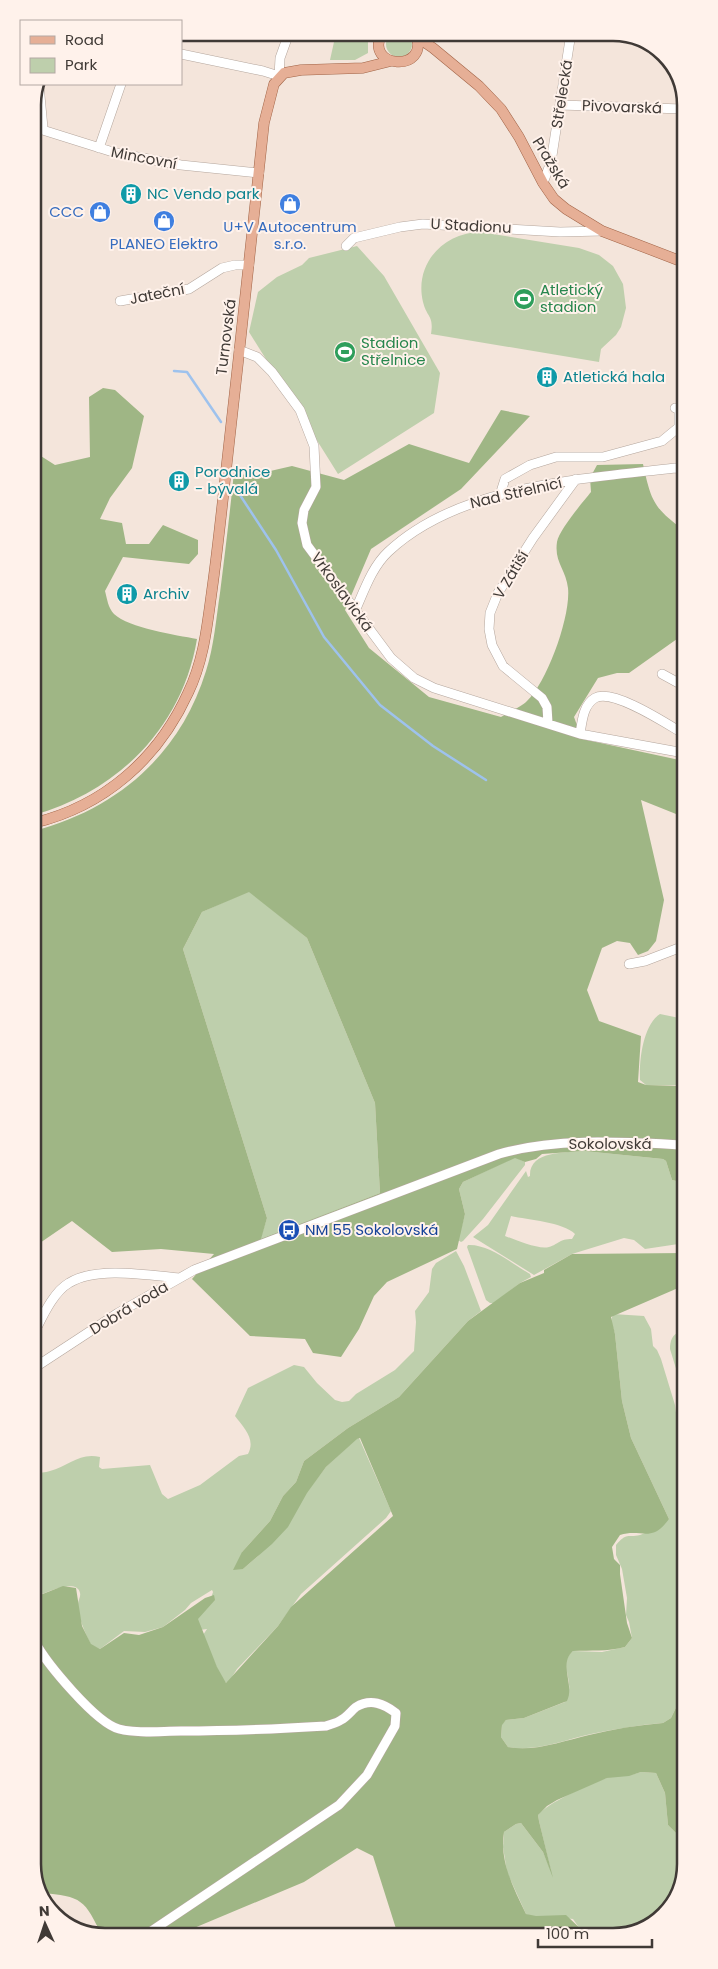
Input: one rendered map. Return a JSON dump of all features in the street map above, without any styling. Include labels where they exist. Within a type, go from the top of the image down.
[{"type":"main road","points":[[356,68],[371,58],[380,41]]},
{"type":"main road","name":"Pražská","points":[[391,61],[401,63],[410,59],[417,48],[416,41]]},
{"type":"main road","name":"Pražská","points":[[424,41],[479,86],[501,109],[554,199],[566,209],[602,231],[677,260]]},
{"type":"main road","points":[[379,44],[382,55],[391,61]]},
{"type":"main road","name":"Pražská","points":[[414,54],[427,53],[444,59]]},
{"type":"main road","points":[[279,76],[290,71],[356,68],[391,61]]},
{"type":"main road","name":"Turnovská","points":[[41,821],[76,809],[99,797],[122,781],[151,752],[178,713],[198,670],[207,632],[218,545],[267,107],[274,84],[279,76]]},
{"type":"street","points":[[182,54],[279,76],[280,58],[285,41]]},
{"type":"street","name":"Střelecká","points":[[543,183],[551,162],[570,41]]},
{"type":"street","points":[[99,148],[121,85]]},
{"type":"street","points":[[41,100],[43,128]]},
{"type":"street","name":"Pivovarská","points":[[560,105],[677,109]]},
{"type":"street","name":"Mincovní","points":[[43,128],[99,148],[181,165],[259,173]]},
{"type":"street","name":"U Stadionu","points":[[346,246],[354,238],[400,226],[424,224],[560,232],[602,231]]},
{"type":"street","name":"Jateční","points":[[120,301],[188,289],[222,268],[235,265],[249,265]]},
{"type":"street","name":"Vrkoslavická","points":[[239,350],[257,357],[272,372],[300,410],[314,446],[316,487],[304,510],[302,523],[308,545],[391,658],[414,678],[434,688],[580,734],[677,752]]},
{"type":"street","points":[[500,495],[506,479],[530,465],[556,457],[602,457],[662,441],[677,429]]},
{"type":"street","name":"Nad Střelnicí","points":[[355,611],[374,569],[388,552],[422,525],[462,506],[500,495],[576,480],[677,468]]},
{"type":"street","name":"V Zátiší","points":[[548,723],[547,707],[542,698],[503,666],[492,646],[489,629],[490,613],[498,593],[533,538],[576,480]]},
{"type":"street","points":[[662,674],[677,682]]},
{"type":"street","points":[[580,734],[583,715],[588,705],[593,699],[600,696],[608,696],[638,708],[677,730]]},
{"type":"street","points":[[629,964],[645,961],[677,949]]},
{"type":"street","name":"Sokolovská","points":[[179,1278],[194,1270],[499,1154],[536,1145],[646,1143],[677,1145]]},
{"type":"street","name":"Dobrá voda","points":[[41,1320],[63,1288],[68,1283],[84,1277],[126,1272],[179,1278]]},
{"type":"street","name":"Dobrá voda","points":[[41,1363],[118,1313],[179,1278]]},
{"type":"street","points":[[41,1650],[74,1694],[102,1718],[118,1728],[139,1731],[230,1731],[326,1726],[341,1720],[367,1702],[388,1706],[396,1713],[395,1726],[367,1774],[339,1805],[156,1928]]},
{"type":"green space","points":[[334,41],[368,41],[368,53],[355,60],[330,60]]},
{"type":"green space","points":[[387,41],[411,41],[411,49],[404,56],[394,56],[387,49]]},
{"type":"green space","name":"Atletický stadion","points":[[480,232],[579,248],[599,255],[613,266],[623,284],[626,308],[621,327],[616,335],[601,349],[599,362],[431,334],[432,323],[423,302],[421,288],[427,263],[434,253],[454,238]]},
{"type":"green space","name":"Stadion Střelnice","points":[[357,246],[384,276],[440,373],[434,413],[338,474],[249,332],[258,292],[277,277],[302,265],[309,258]]},
{"type":"green space","points":[[103,388],[115,390],[144,416],[132,468],[110,498],[100,519],[122,523],[126,544],[149,544],[163,525],[198,540],[198,554],[189,564],[123,557],[105,591],[109,606],[114,614],[130,623],[197,639],[189,671],[177,701],[161,727],[141,751],[119,772],[93,790],[65,804],[41,813],[41,456],[55,465],[90,457],[89,397]]},
{"type":"green space","points":[[501,410],[530,416],[461,489],[371,549],[345,610],[369,648],[429,697],[501,717],[527,701],[535,692],[550,664],[566,615],[568,588],[557,555],[557,542],[577,509],[591,492],[590,478],[597,465],[643,464],[651,495],[660,509],[677,524],[677,639],[629,673],[617,673],[598,678],[574,717],[582,739],[677,759],[677,814],[641,800],[664,900],[656,941],[648,951],[638,955],[630,943],[617,941],[602,948],[587,990],[599,1021],[641,1036],[638,1082],[646,1085],[677,1086],[677,1181],[672,1180],[666,1161],[663,1159],[584,1151],[542,1154],[536,1159],[525,1162],[515,1158],[463,1182],[459,1189],[465,1214],[457,1249],[387,1282],[374,1296],[359,1329],[341,1357],[313,1353],[305,1339],[250,1336],[192,1279],[214,1254],[161,1249],[112,1252],[72,1221],[41,1242],[41,829],[92,809],[118,793],[141,774],[162,753],[180,728],[195,701],[211,652],[234,472],[249,476],[292,466],[344,480],[409,444],[469,463]],"holes":[[[249,892],[307,938],[375,1103],[380,1193],[261,1239],[267,1218],[183,949],[202,912]]]},
{"type":"green space","points":[[249,891],[307,938],[375,1103],[380,1193],[260,1240],[267,1218],[183,949],[202,912]]},
{"type":"green space","points":[[660,1014],[677,1018],[677,1085],[646,1085],[640,1080],[643,1044],[654,1019]]},
{"type":"green space","points":[[584,1151],[663,1159],[666,1161],[672,1180],[677,1181],[677,1244],[645,1249],[634,1240],[624,1238],[572,1254],[534,1275],[473,1237],[488,1225],[526,1171],[528,1177],[530,1176],[531,1168],[535,1161],[550,1154]],"holes":[[[511,1216],[545,1222],[570,1230],[575,1234],[572,1239],[545,1248],[505,1236]]]},
{"type":"green space","points":[[515,1157],[525,1162],[525,1165],[483,1219],[461,1242],[458,1240],[465,1214],[459,1189],[463,1182]]},
{"type":"green space","points":[[468,1245],[484,1248],[501,1255],[530,1274],[531,1277],[494,1303],[490,1303],[486,1300],[467,1247]]},
{"type":"green space","points":[[456,1251],[464,1266],[481,1311],[468,1321],[399,1397],[348,1428],[304,1461],[296,1482],[283,1496],[270,1521],[242,1552],[243,1569],[258,1556],[326,1467],[356,1439],[359,1438],[391,1511],[386,1518],[301,1594],[278,1626],[237,1669],[228,1683],[223,1682],[203,1635],[207,1629],[200,1630],[195,1620],[211,1598],[212,1590],[191,1603],[163,1627],[145,1632],[124,1631],[100,1649],[91,1645],[82,1625],[78,1609],[80,1593],[78,1588],[67,1586],[41,1595],[41,1472],[48,1472],[86,1456],[93,1456],[100,1457],[99,1467],[102,1469],[150,1465],[162,1494],[168,1499],[200,1485],[239,1456],[248,1454],[251,1443],[250,1439],[235,1416],[248,1388],[294,1365],[304,1367],[335,1400],[342,1402],[349,1401],[356,1394],[395,1370],[414,1351],[415,1311],[429,1292],[432,1269],[436,1263]]},
{"type":"green space","points":[[677,1253],[677,1288],[611,1317],[615,1334],[622,1401],[631,1438],[669,1519],[663,1527],[651,1533],[620,1535],[612,1547],[614,1559],[620,1565],[627,1623],[632,1638],[625,1647],[618,1649],[573,1651],[567,1662],[569,1695],[567,1701],[524,1718],[506,1720],[502,1725],[501,1737],[508,1747],[539,1747],[616,1729],[663,1723],[671,1718],[677,1706],[677,1834],[668,1825],[665,1793],[656,1773],[641,1772],[629,1776],[607,1778],[557,1800],[538,1815],[553,1878],[543,1852],[521,1823],[504,1832],[503,1843],[506,1864],[512,1885],[526,1914],[536,1916],[566,1915],[580,1928],[396,1928],[373,1856],[357,1848],[304,1882],[194,1928],[98,1928],[86,1907],[80,1902],[74,1898],[48,1894],[43,1881],[41,1864],[41,1595],[63,1586],[76,1588],[82,1626],[91,1644],[100,1649],[124,1633],[139,1635],[163,1627],[205,1598],[214,1595],[215,1600],[198,1619],[217,1667],[226,1683],[278,1626],[291,1607],[393,1516],[360,1438],[357,1439],[326,1467],[307,1493],[288,1527],[272,1544],[243,1569],[233,1570],[242,1552],[270,1521],[283,1496],[296,1482],[304,1461],[348,1428],[399,1397],[468,1321],[520,1283],[544,1273],[544,1270],[572,1254]]},
{"type":"green space","points":[[613,1314],[644,1316],[651,1329],[653,1346],[661,1359],[675,1405],[677,1420],[677,1706],[671,1718],[663,1723],[609,1730],[539,1747],[508,1747],[501,1737],[502,1724],[506,1720],[524,1718],[565,1702],[569,1690],[566,1664],[569,1655],[573,1651],[602,1652],[625,1647],[632,1638],[626,1615],[627,1598],[622,1569],[616,1555],[616,1545],[625,1537],[644,1534],[669,1519],[631,1438],[622,1401],[615,1334],[611,1321]]},
{"type":"green space","points":[[677,1333],[677,1372],[670,1349],[670,1343]]},
{"type":"green space","points":[[641,1772],[656,1773],[665,1793],[668,1825],[677,1834],[676,1877],[664,1903],[649,1917],[641,1921],[630,1926],[613,1928],[579,1928],[573,1919],[545,1916],[559,1928],[554,1928],[526,1914],[507,1872],[503,1847],[504,1832],[521,1823],[543,1852],[551,1871],[538,1815],[561,1799],[594,1783],[610,1777]]},
{"type":"waterway","points":[[174,371],[187,372],[221,422]]},
{"type":"waterway","points":[[236,489],[276,550],[324,637],[380,705],[433,746],[486,780]]},
{"type":"place","name":"NC Vendo park","points":[[131,194]]},
{"type":"place","name":"U+V Autocentrum s.r.o.","points":[[290,204]]},
{"type":"place","name":"CCC","points":[[100,212]]},
{"type":"place","name":"PLANEO Elektro","points":[[164,221]]},
{"type":"place","name":"Atletický stadion","points":[[524,299]]},
{"type":"place","name":"Stadion Střelnice","points":[[345,352]]},
{"type":"place","name":"Atletická hala","points":[[547,377]]},
{"type":"place","name":"Porodnice - bývalá","points":[[179,481]]},
{"type":"place","name":"Archiv","points":[[127,594]]},
{"type":"place","name":"NM 55 Sokolovská","points":[[289,1230]]}]
